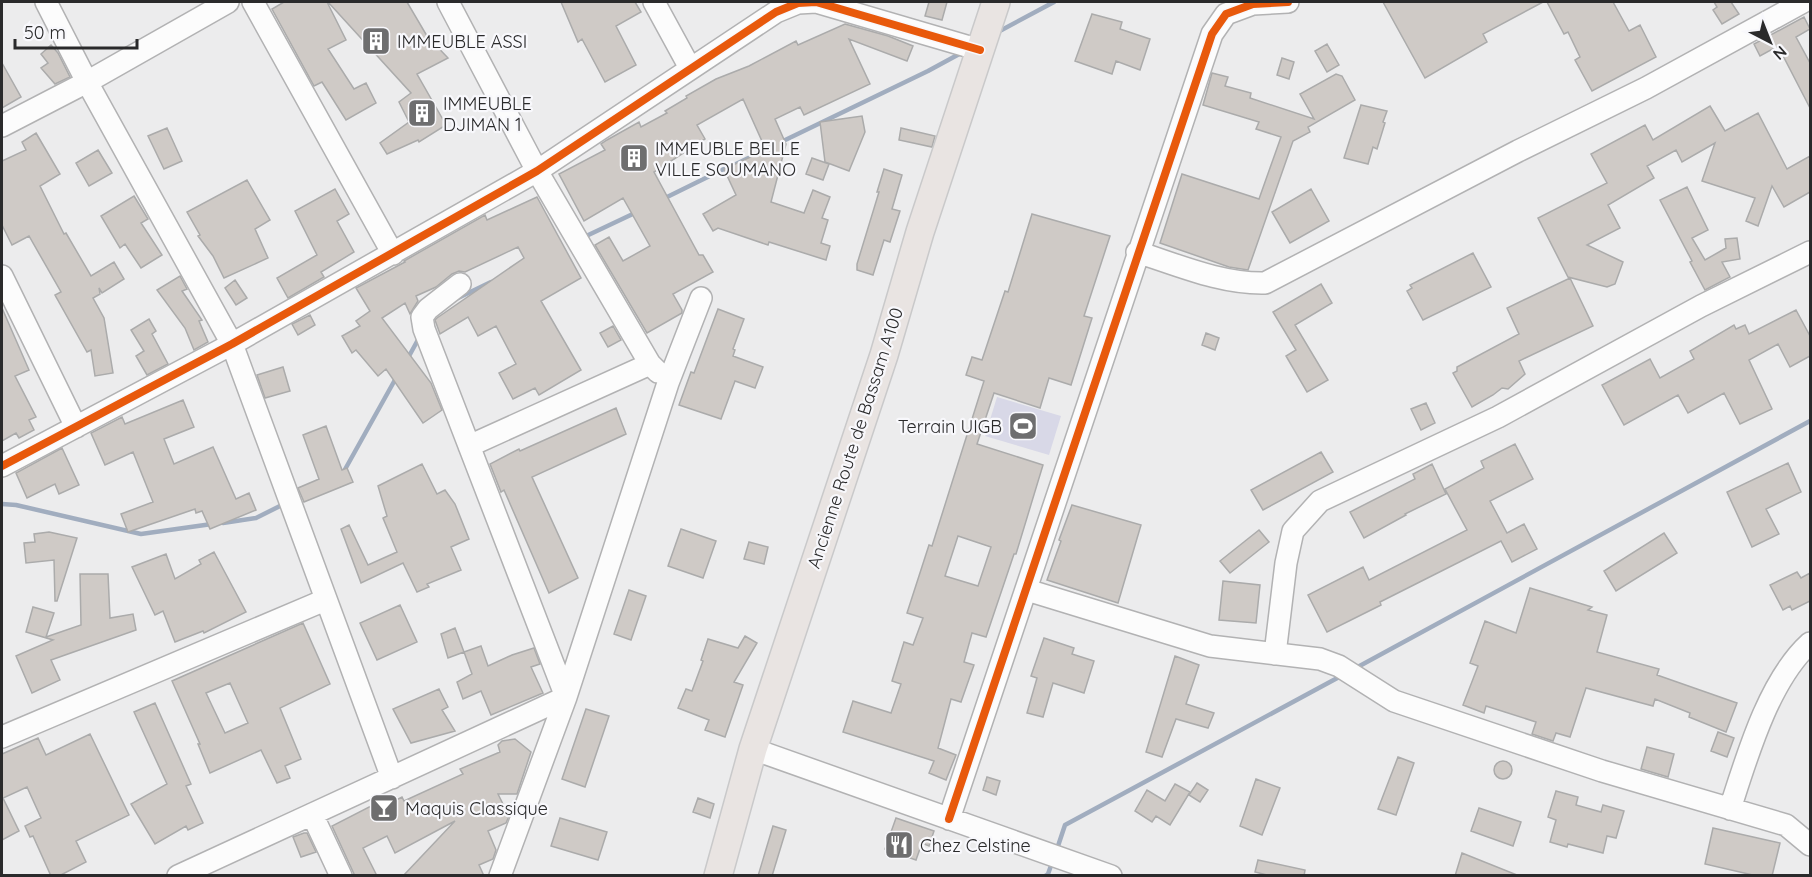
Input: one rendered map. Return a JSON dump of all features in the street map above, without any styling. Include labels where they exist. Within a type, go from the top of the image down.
[{"type":"main road","name":"Ancienne Route de Bassam A100","points":[[718,876],[753,749],[884,355],[920,232],[996,2]]},
{"type":"street","points":[[46,2],[87,82],[232,344],[392,778]]},
{"type":"street","points":[[2,126],[87,82],[228,2]]},
{"type":"street","points":[[253,2],[393,254]]},
{"type":"street","points":[[448,2],[537,171],[650,364],[668,383]]},
{"type":"street","points":[[654,2],[690,68]]},
{"type":"street","points":[[2,466],[232,344],[537,171],[776,12],[798,2],[816,2],[980,50]]},
{"type":"street","points":[[949,819],[1027,590],[1137,252],[1212,34],[1226,14],[1253,4],[1288,2]]},
{"type":"street","points":[[1137,252],[1244,284],[1265,283],[1518,151],[1646,88],[1803,2]]},
{"type":"street","points":[[1275,654],[1286,563],[1293,531],[1320,501],[1498,417],[1701,306],[1810,252]]},
{"type":"street","points":[[2,276],[76,427]]},
{"type":"street","points":[[460,284],[428,309],[422,317],[424,329],[566,697]]},
{"type":"street","points":[[500,876],[566,697],[668,383],[701,298]]},
{"type":"street","points":[[470,446],[650,364]]},
{"type":"street","points":[[1027,590],[1210,646],[1320,659],[1339,666],[1394,701],[1602,771],[1786,825],[1810,845]]},
{"type":"street","points":[[2,736],[325,600]]},
{"type":"street","points":[[1730,809],[1745,762],[1771,698],[1785,673],[1810,643]]},
{"type":"street","points":[[178,876],[566,697]]},
{"type":"street","points":[[753,749],[1111,876]]},
{"type":"street","points":[[312,814],[341,876]]},
{"type":"shaded area","name":"Terrain UIGB","points":[[997,397],[1061,416],[1049,455],[985,436]]},
{"type":"building","points":[[284,2],[327,2],[346,40],[328,49],[354,89],[366,83],[376,103],[346,120],[322,82],[314,86],[272,9]]},
{"type":"building","points":[[328,2],[407,2],[427,36],[448,58],[417,74],[446,125],[419,142],[418,140],[387,154],[380,143],[409,122],[399,102],[411,93]]},
{"type":"building","points":[[561,2],[635,2],[641,12],[616,26],[636,65],[605,82],[582,39],[578,42]]},
{"type":"building","points":[[929,2],[947,2],[942,20],[925,16]]},
{"type":"building","points":[[1383,2],[1543,2],[1483,34],[1487,42],[1425,78]]},
{"type":"building","points":[[1547,2],[1613,2],[1629,31],[1640,25],[1656,57],[1592,91],[1575,60],[1580,57],[1568,32],[1564,34]]},
{"type":"building","points":[[1714,2],[1731,2],[1739,14],[1722,24],[1713,10],[1717,7]]},
{"type":"building","points":[[1092,14],[1122,22],[1120,29],[1150,39],[1140,70],[1116,61],[1112,74],[1075,61]]},
{"type":"building","points":[[1804,17],[1810,29],[1796,37],[1810,63],[1810,108],[1778,46],[1760,56],[1754,44]]},
{"type":"building","points":[[845,24],[888,36],[913,46],[907,61],[849,39],[870,84],[804,115],[800,107],[775,119],[786,144],[771,202],[804,213],[813,190],[830,197],[822,218],[828,220],[821,243],[830,246],[826,260],[769,242],[768,245],[718,228],[713,231],[703,214],[736,195],[724,169],[766,150],[743,99],[697,125],[705,139],[654,172],[699,255],[703,255],[713,272],[673,294],[682,313],[647,333],[595,245],[609,237],[623,261],[650,246],[623,198],[584,221],[559,174],[605,150],[601,144],[607,140],[639,122],[641,127],[667,113],[665,111],[687,98],[686,96],[716,79],[749,66],[796,41],[798,45]]},
{"type":"building","points":[[1327,44],[1339,65],[1327,72],[1315,51]]},
{"type":"building","points":[[51,45],[58,53],[70,77],[55,84],[41,68],[48,63],[41,54]]},
{"type":"building","points":[[1282,58],[1294,62],[1289,79],[1277,75]]},
{"type":"building","points":[[2,63],[21,97],[2,108]]},
{"type":"building","points":[[1212,73],[1228,77],[1225,86],[1251,93],[1250,98],[1314,119],[1300,94],[1336,74],[1342,76],[1355,100],[1308,127],[1310,132],[1293,141],[1248,270],[1229,267],[1160,243],[1182,174],[1259,199],[1281,137],[1256,129],[1259,122],[1203,105]]},
{"type":"building","points":[[1361,105],[1387,111],[1377,149],[1373,147],[1368,164],[1344,158]]},
{"type":"building","points":[[1710,106],[1725,131],[1758,113],[1787,169],[1810,156],[1810,192],[1784,207],[1772,186],[1758,226],[1746,221],[1755,198],[1702,181],[1715,143],[1682,162],[1676,150],[1647,166],[1654,178],[1608,205],[1620,228],[1587,245],[1623,262],[1615,284],[1607,287],[1568,277],[1538,218],[1607,183],[1591,154],[1645,125],[1653,140]]},
{"type":"building","points":[[862,116],[865,132],[849,171],[825,162],[820,122]]},
{"type":"building","points":[[167,128],[182,161],[164,169],[148,136]]},
{"type":"building","points":[[901,128],[935,136],[932,147],[899,140]]},
{"type":"building","points":[[36,133],[60,174],[40,186],[64,234],[66,233],[91,276],[114,262],[124,279],[102,293],[99,288],[100,294],[93,298],[104,318],[113,373],[95,376],[91,350],[87,352],[55,295],[61,292],[29,236],[12,245],[2,225],[2,161],[26,150],[22,142]]},
{"type":"building","points":[[98,150],[112,173],[89,186],[76,163]]},
{"type":"building","points":[[812,158],[829,164],[823,180],[806,174]]},
{"type":"building","points":[[884,169],[902,175],[892,209],[900,211],[890,242],[884,240],[873,275],[857,270],[857,264]]},
{"type":"building","points":[[247,180],[270,220],[255,229],[268,258],[224,278],[213,256],[198,236],[200,235],[187,212]]},
{"type":"building","points":[[1687,187],[1708,230],[1692,238],[1705,260],[1726,248],[1725,239],[1737,238],[1740,259],[1722,262],[1730,277],[1705,290],[1660,200]]},
{"type":"building","points":[[335,189],[349,214],[337,221],[354,252],[321,272],[324,277],[288,298],[277,278],[317,255],[295,211]]},
{"type":"building","points":[[1311,189],[1329,221],[1290,243],[1272,212]]},
{"type":"building","points":[[134,196],[148,219],[141,223],[162,255],[141,268],[125,244],[120,248],[101,216]]},
{"type":"building","points":[[537,197],[581,278],[541,301],[581,370],[539,395],[535,388],[513,399],[499,373],[516,364],[496,326],[478,336],[468,317],[440,334],[435,320],[524,258],[518,247],[465,272],[459,271],[452,274],[436,287],[416,296],[418,301],[410,314],[405,303],[382,318],[431,383],[442,410],[423,423],[386,369],[378,376],[356,350],[352,353],[342,336],[360,326],[356,321],[370,311],[356,288],[485,215],[487,220]]},
{"type":"building","points":[[1032,214],[1110,236],[1084,316],[1092,318],[1071,385],[1049,378],[1040,408],[994,393],[977,444],[1043,465],[1016,554],[1014,554],[986,637],[972,633],[964,662],[974,665],[961,702],[951,699],[938,748],[956,755],[946,780],[929,773],[934,761],[843,732],[853,701],[891,713],[901,684],[892,681],[904,642],[913,645],[923,618],[907,613],[929,545],[932,546],[984,381],[966,375],[972,357],[982,360],[1005,291],[1008,292]],"holes":[[[958,536],[991,547],[978,586],[945,576]]]},
{"type":"building","points":[[1473,253],[1491,287],[1423,320],[1407,291],[1412,288],[1410,285]]},
{"type":"building","points":[[180,276],[187,289],[182,291],[202,320],[199,321],[208,342],[194,350],[185,328],[157,290]]},
{"type":"building","points":[[1570,278],[1593,326],[1519,361],[1525,374],[1508,389],[1502,388],[1472,407],[1453,373],[1457,371],[1457,367],[1519,334],[1507,308]]},
{"type":"building","points":[[235,280],[247,298],[236,305],[225,288]]},
{"type":"building","points":[[1321,284],[1332,303],[1295,325],[1328,380],[1307,392],[1286,356],[1296,350],[1273,312]]},
{"type":"building","points":[[2,308],[29,370],[15,376],[36,417],[29,420],[34,430],[19,438],[16,433],[2,441]]},
{"type":"building","points":[[718,309],[744,319],[733,349],[735,350],[733,356],[763,367],[755,388],[735,381],[721,419],[679,405],[691,372],[694,373]]},
{"type":"building","points":[[1796,310],[1810,336],[1810,356],[1790,367],[1778,344],[1749,360],[1772,409],[1740,424],[1724,393],[1688,413],[1678,395],[1624,425],[1602,385],[1650,359],[1660,378],[1694,359],[1690,351],[1734,325],[1736,329],[1745,325],[1749,334]]},
{"type":"building","points":[[310,315],[315,325],[298,335],[292,324]]},
{"type":"building","points":[[149,319],[156,331],[152,334],[168,364],[147,375],[136,356],[144,351],[131,330]]},
{"type":"building","points":[[613,326],[621,340],[608,347],[600,333]]},
{"type":"building","points":[[1206,333],[1219,338],[1215,350],[1202,345]]},
{"type":"building","points":[[283,367],[290,391],[265,398],[257,375]]},
{"type":"building","points":[[183,400],[194,427],[164,439],[174,464],[213,447],[236,499],[249,493],[256,510],[210,529],[202,511],[196,513],[195,509],[128,532],[121,514],[153,502],[133,452],[105,465],[91,433],[122,417],[125,424]]},
{"type":"building","points":[[1426,403],[1435,423],[1421,430],[1411,409]]},
{"type":"building","points":[[616,408],[626,434],[532,477],[578,578],[549,593],[504,490],[501,492],[490,464],[519,449],[520,451]]},
{"type":"building","points":[[326,426],[342,470],[347,468],[353,482],[304,502],[298,488],[319,479],[303,435]]},
{"type":"building","points":[[1515,444],[1533,479],[1490,501],[1507,533],[1524,524],[1537,549],[1512,562],[1501,541],[1380,602],[1381,605],[1327,632],[1308,595],[1363,567],[1369,580],[1467,530],[1445,489],[1484,468],[1481,461]]},
{"type":"building","points":[[62,448],[79,485],[59,494],[55,484],[27,498],[16,473]]},
{"type":"building","points":[[1321,452],[1333,472],[1263,510],[1251,490]]},
{"type":"building","points":[[1788,463],[1801,492],[1766,509],[1779,534],[1752,547],[1727,492]]},
{"type":"building","points":[[422,464],[437,494],[445,490],[455,504],[469,539],[451,547],[461,570],[427,584],[429,587],[417,592],[403,563],[361,583],[341,529],[349,525],[368,565],[397,552],[383,518],[387,516],[378,486]]},
{"type":"building","points":[[1432,464],[1446,494],[1364,538],[1350,512],[1415,479],[1413,474]]},
{"type":"building","points":[[1072,505],[1141,525],[1118,603],[1047,580]]},
{"type":"building","points":[[681,529],[716,541],[703,578],[668,566]]},
{"type":"building","points":[[1259,530],[1269,542],[1230,573],[1220,561]]},
{"type":"building","points":[[49,532],[77,538],[57,601],[55,601],[54,560],[26,563],[24,543],[35,542],[34,534]]},
{"type":"building","points":[[1664,533],[1677,553],[1616,591],[1604,571]]},
{"type":"building","points":[[749,542],[768,547],[764,564],[744,559]]},
{"type":"building","points":[[214,552],[246,612],[204,633],[203,631],[175,642],[163,611],[155,615],[132,567],[166,554],[175,579],[201,564],[199,560]]},
{"type":"building","points":[[1797,572],[1801,578],[1810,573],[1810,601],[1792,610],[1790,606],[1783,610],[1770,585]]},
{"type":"building","points":[[80,574],[108,574],[110,618],[133,614],[136,630],[51,660],[60,680],[32,693],[16,656],[53,640],[26,632],[33,607],[54,613],[46,637],[81,625]]},
{"type":"building","points":[[1223,581],[1260,585],[1256,623],[1219,620]]},
{"type":"building","points":[[1530,588],[1592,607],[1588,610],[1607,615],[1597,652],[1659,669],[1657,675],[1737,703],[1726,732],[1689,717],[1690,713],[1655,699],[1653,706],[1586,688],[1570,737],[1556,733],[1553,741],[1532,734],[1536,722],[1486,706],[1484,713],[1463,705],[1478,666],[1470,663],[1485,621],[1516,633]]},
{"type":"building","points":[[629,590],[646,596],[631,640],[614,634]]},
{"type":"building","points":[[400,605],[417,642],[377,660],[360,623]]},
{"type":"building","points":[[303,623],[330,684],[280,708],[301,759],[285,766],[290,778],[277,783],[261,750],[210,773],[198,744],[200,744],[172,681]],"holes":[[[230,683],[248,723],[225,733],[206,693]]]},
{"type":"building","points":[[455,628],[464,652],[448,658],[441,634]]},
{"type":"building","points":[[745,636],[757,643],[734,682],[743,685],[725,737],[705,730],[709,720],[678,708],[686,689],[692,691],[708,639],[738,648]]},
{"type":"building","points":[[1044,638],[1074,648],[1072,654],[1094,661],[1084,693],[1053,683],[1043,717],[1027,713],[1037,678],[1031,676]]},
{"type":"building","points":[[481,646],[488,666],[534,648],[540,664],[531,667],[543,693],[491,715],[481,691],[463,699],[457,682],[472,674],[464,652]]},
{"type":"building","points":[[1175,656],[1199,665],[1186,704],[1214,713],[1208,728],[1176,719],[1162,757],[1146,752]]},
{"type":"building","points":[[439,689],[448,707],[442,710],[455,731],[411,743],[393,709]]},
{"type":"building","points":[[155,703],[191,784],[186,786],[203,823],[188,830],[186,826],[155,844],[131,804],[167,784],[134,712]]},
{"type":"building","points":[[586,709],[609,716],[585,787],[562,779]]},
{"type":"building","points":[[1718,732],[1734,738],[1727,757],[1711,751]]},
{"type":"building","points":[[90,734],[129,815],[76,841],[86,862],[59,876],[51,876],[33,836],[30,837],[25,826],[41,818],[27,787],[3,798],[19,831],[2,840],[2,754],[38,738],[46,755]]},
{"type":"building","points":[[515,739],[531,752],[517,794],[498,794],[509,816],[506,823],[488,831],[496,850],[493,859],[479,865],[484,876],[403,876],[455,821],[395,853],[387,836],[363,848],[377,876],[355,876],[332,826],[371,806],[373,812],[402,797],[404,801],[463,774],[460,769],[500,752],[498,745],[502,741]]},
{"type":"building","points":[[1647,747],[1674,754],[1668,777],[1641,769]]},
{"type":"building","points":[[1398,757],[1414,763],[1396,815],[1378,809]]},
{"type":"building","points":[[1503,761],[1509,764],[1512,770],[1509,776],[1503,779],[1497,776],[1494,770],[1497,764]]},
{"type":"building","points":[[987,777],[1000,781],[996,795],[983,790]]},
{"type":"building","points":[[1256,779],[1280,788],[1262,835],[1240,826]]},
{"type":"building","points":[[1197,783],[1208,790],[1200,802],[1189,795]]},
{"type":"building","points":[[1175,784],[1190,792],[1170,825],[1156,816],[1152,822],[1135,811],[1147,790],[1165,801]]},
{"type":"building","points":[[1556,791],[1578,797],[1576,805],[1601,812],[1603,805],[1624,811],[1616,838],[1607,836],[1603,853],[1550,842],[1556,820],[1548,817]]},
{"type":"building","points":[[698,798],[714,804],[710,818],[693,812]]},
{"type":"building","points":[[1479,808],[1521,822],[1513,846],[1471,831]]},
{"type":"building","points":[[560,818],[607,832],[598,860],[551,846]]},
{"type":"building","points":[[896,818],[934,831],[929,846],[922,843],[916,860],[885,849]]},
{"type":"building","points":[[773,826],[786,830],[772,876],[758,876]]},
{"type":"building","points":[[1713,828],[1780,843],[1772,876],[1757,876],[1705,864]]},
{"type":"building","points":[[307,833],[316,852],[301,857],[293,837]]},
{"type":"building","points":[[1462,853],[1517,875],[1517,876],[1455,876]]},
{"type":"building","points":[[1258,860],[1305,870],[1304,876],[1271,876],[1255,872]]},
{"type":"waterway","points":[[996,33],[1054,2]]},
{"type":"waterway","points":[[779,143],[963,52]]},
{"type":"waterway","points":[[736,164],[769,148]]},
{"type":"waterway","points":[[663,199],[728,167]]},
{"type":"waterway","points":[[582,238],[637,212]]},
{"type":"waterway","points":[[458,298],[491,282]]},
{"type":"waterway","points":[[408,358],[420,336]]},
{"type":"waterway","points":[[343,473],[396,378]]},
{"type":"waterway","points":[[1354,669],[1810,421]]},
{"type":"waterway","points":[[223,523],[256,518],[286,503]]},
{"type":"waterway","points":[[2,504],[16,505],[141,534],[212,524]]},
{"type":"waterway","points":[[1057,849],[1065,825],[1341,676]]},
{"type":"waterway","points":[[1045,876],[1053,860]]},
{"type":"cycle path","points":[[2,466],[232,344],[537,171],[776,12],[798,3],[816,2],[980,50]]},
{"type":"cycle path","points":[[949,819],[1212,34],[1226,14],[1253,4],[1288,2]]},
{"type":"place","name":"IMMEUBLE ASSI","points":[[376,41]]},
{"type":"place","name":"IMMEUBLE DJIMAN 1","points":[[422,113]]},
{"type":"place","name":"IMMEUBLE BELLE VILLE SOUMANO","points":[[634,158]]},
{"type":"place","name":"Terrain UIGB","points":[[1023,426]]},
{"type":"place","name":"Maquis Classique","points":[[384,808]]},
{"type":"place","name":"Chez Celstine","points":[[899,845]]}]
